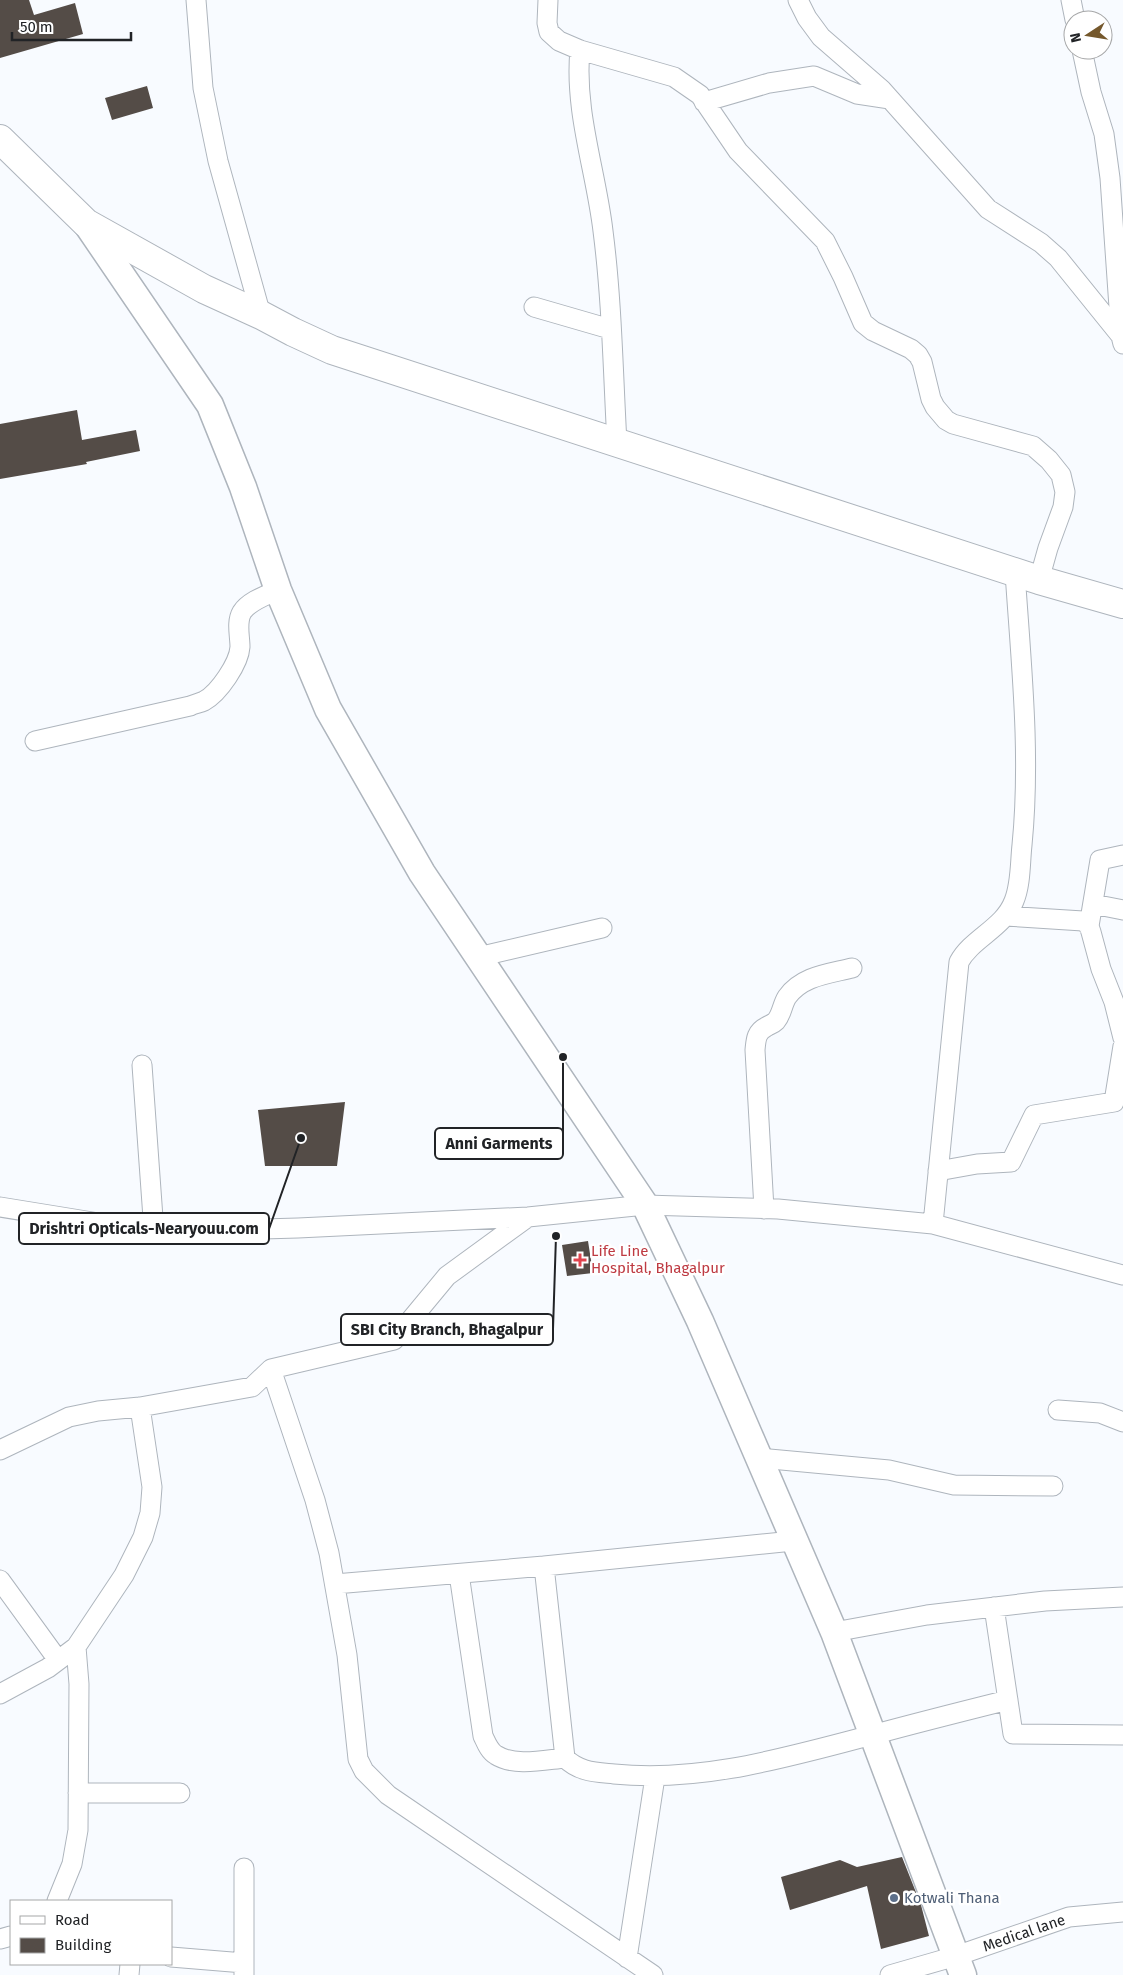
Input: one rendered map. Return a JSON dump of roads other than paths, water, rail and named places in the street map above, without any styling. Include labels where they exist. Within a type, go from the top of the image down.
[{"type":"main road","points":[[0,139],[86,222],[210,404],[243,487],[278,590],[328,709],[422,873],[645,1205],[700,1321],[760,1458],[793,1541],[834,1632],[959,1966]]},
{"type":"main road","points":[[86,222],[204,289],[332,350],[1027,576],[1123,604]]},
{"type":"street","points":[[196,0],[203,88],[218,161],[262,315]]},
{"type":"street","points":[[548,0],[547,23],[550,32],[559,42],[580,50],[674,77],[700,95],[738,151],[825,241],[844,277],[863,323],[873,331],[911,349],[918,355],[922,362],[931,399],[939,414],[953,424],[1033,446],[1049,460],[1061,475],[1065,492],[1063,507],[1048,548],[1027,576],[1026,773],[1024,822],[1018,882],[1014,901],[1006,916],[964,952],[959,962],[933,1224]]},
{"type":"street","points":[[798,0],[806,18],[821,37],[882,90],[988,209],[1041,243],[1058,258],[1122,340]]},
{"type":"street","points":[[580,50],[578,73],[580,100],[603,229],[617,443]]},
{"type":"street","points":[[1084,60],[1091,92],[1117,177],[1122,340]]},
{"type":"street","points":[[704,102],[768,83],[814,76],[857,94],[890,99]]},
{"type":"street","points":[[534,307],[610,329]]},
{"type":"street","points":[[35,741],[190,706],[206,700],[216,691],[237,661],[240,647],[240,617],[243,610],[278,590]]},
{"type":"street","points":[[1123,855],[1100,860],[1089,926],[1100,969],[1114,1002],[1123,1038]]},
{"type":"street","points":[[1092,904],[1123,910]]},
{"type":"street","points":[[1006,916],[1083,921],[1089,926]]},
{"type":"street","points":[[478,957],[602,928]]},
{"type":"street","points":[[764,1209],[755,1050],[756,1036],[763,1028],[775,1023],[786,1000],[794,989],[803,982],[852,968]]},
{"type":"street","points":[[938,1171],[978,1164],[1011,1162],[1034,1115],[1114,1102],[1123,1046]]},
{"type":"street","points":[[142,1065],[154,1232]]},
{"type":"street","points":[[0,1207],[154,1232],[528,1217],[645,1205],[816,1212],[933,1224],[1123,1275]]},
{"type":"street","points":[[0,1450],[69,1416],[140,1407],[252,1387],[271,1369],[394,1340],[447,1276],[528,1217]]},
{"type":"street","points":[[271,1369],[315,1500],[329,1553],[352,1692],[358,1759],[364,1771],[388,1795],[653,1975]]},
{"type":"street","points":[[0,1694],[48,1668],[76,1647],[124,1575],[143,1537],[150,1513],[152,1487],[140,1407]]},
{"type":"street","points":[[1058,1410],[1100,1413],[1123,1422]]},
{"type":"street","points":[[760,1458],[890,1470],[954,1485],[1053,1486]]},
{"type":"street","points":[[335,1584],[459,1574],[793,1541]]},
{"type":"street","points":[[544,1566],[565,1758],[572,1765],[584,1771],[655,1776],[683,1775],[754,1765],[1008,1700]]},
{"type":"street","points":[[459,1574],[483,1736],[488,1746],[495,1755],[520,1762],[565,1758]]},
{"type":"street","points":[[0,1580],[58,1660]]},
{"type":"street","points":[[834,1632],[994,1607],[1045,1601],[1123,1597]]},
{"type":"street","points":[[994,1607],[1014,1734],[1123,1735]]},
{"type":"street","points":[[57,1900],[72,1864],[78,1830],[79,1684],[76,1647]]},
{"type":"street","points":[[627,1958],[655,1776]]},
{"type":"street","points":[[78,1793],[180,1793]]},
{"type":"street","points":[[172,1957],[244,1969],[244,1868]]},
{"type":"street","name":"Medical lane","points":[[890,1975],[959,1966],[1069,1917],[1123,1912]]},
{"type":"place","name":"Anni Garments","points":[[563,1057]]},
{"type":"place","name":"Drishtri Opticals-Nearyouu.com","points":[[301,1138]]},
{"type":"place","name":"SBI City Branch, Bhagalpur","points":[[556,1236]]},
{"type":"place","name":"Life Line Hospital, Bhagalpur","points":[[580,1260]]},
{"type":"place","name":"Kotwali Thana","points":[[894,1898]]}]
